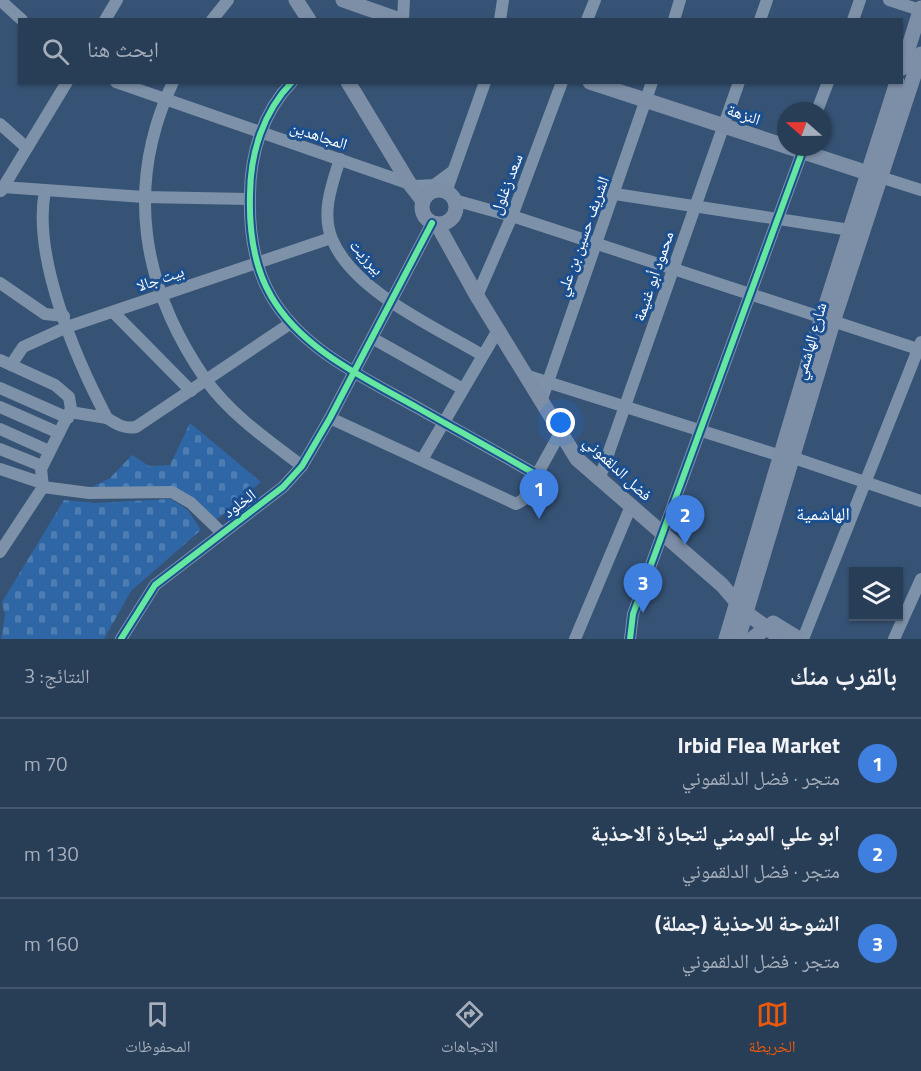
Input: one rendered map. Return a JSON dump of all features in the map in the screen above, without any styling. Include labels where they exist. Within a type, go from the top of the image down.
[{"type":"main road","points":[[349,1],[396,18]]},
{"type":"main road","points":[[298,2],[308,18]]},
{"type":"main road","points":[[903,65],[921,9]]},
{"type":"main road","name":"شارع الهاشمي","points":[[726,639],[742,605],[788,457],[850,230],[921,54]]},
{"type":"main road","points":[[349,84],[409,183],[423,201],[424,216],[435,223],[448,221],[453,217],[450,196],[435,191],[423,201]]},
{"type":"main road","name":"النزهة","points":[[596,84],[777,142]]},
{"type":"main road","name":"شارع الهاشمي","points":[[827,320],[874,175],[897,84]]},
{"type":"main road","name":"النزهة","points":[[819,156],[874,175]]},
{"type":"main road","name":"فضل الدلقموني","points":[[435,223],[577,459],[722,585],[766,628],[782,639]]},
{"type":"main road","points":[[742,605],[799,639]]},
{"type":"main road","name":"شارع الهاشمي","points":[[738,639],[742,605]]},
{"type":"main road","points":[[752,639],[766,628]]},
{"type":"street","points":[[106,18],[117,0]]},
{"type":"street","points":[[214,18],[228,0]]},
{"type":"street","points":[[402,18],[404,0]]},
{"type":"street","points":[[500,18],[503,0]]},
{"type":"street","points":[[588,18],[595,0]]},
{"type":"street","points":[[675,18],[681,0]]},
{"type":"street","points":[[761,18],[767,0]]},
{"type":"street","points":[[853,18],[860,0]]},
{"type":"street","points":[[889,0],[921,9]]},
{"type":"street","points":[[1,2],[20,18]]},
{"type":"street","points":[[67,84],[2,190],[144,197],[249,199]]},
{"type":"street","name":"المجاهدين","points":[[121,84],[409,183],[434,185],[443,181],[453,171]]},
{"type":"street","points":[[172,84],[164,100],[147,157],[144,197],[147,243],[161,295],[181,338],[207,381],[253,427],[302,466]]},
{"type":"street","points":[[290,84],[272,108],[261,133],[251,171],[250,232],[256,264],[270,295],[291,323],[316,346],[354,372],[537,475]]},
{"type":"street","points":[[484,84],[453,171],[450,196],[673,267],[827,320],[920,347],[803,639]]},
{"type":"street","name":"سعد زغلول","points":[[477,296],[512,216],[561,84]]},
{"type":"street","name":"الشريف حسين بن علي","points":[[542,399],[651,84]]},
{"type":"street","name":"محمود أبو غنيمة","points":[[599,480],[738,84]]},
{"type":"street","points":[[821,102],[827,84]]},
{"type":"street","points":[[0,124],[27,148]]},
{"type":"street","points":[[630,639],[633,614],[800,156]]},
{"type":"street","name":"بيرزيت","points":[[340,159],[328,201],[331,238],[356,274],[392,301],[482,356]]},
{"type":"street","points":[[373,170],[387,167],[395,160]]},
{"type":"street","name":"النزهة","points":[[874,175],[921,190]]},
{"type":"street","points":[[45,191],[42,231],[65,321],[81,367],[107,418]]},
{"type":"street","points":[[615,194],[850,230]]},
{"type":"street","name":"الخلود","points":[[121,639],[155,585],[283,487],[302,466],[435,223]]},
{"type":"street","name":"بيت جالا","points":[[6,363],[23,347],[65,321],[112,312],[331,238]]},
{"type":"street","points":[[0,283],[45,314],[65,321]]},
{"type":"street","points":[[112,312],[191,391]]},
{"type":"street","points":[[0,388],[69,415],[107,418],[122,427],[136,427],[291,323]]},
{"type":"street","points":[[423,458],[498,330]]},
{"type":"street","points":[[372,338],[463,389]]},
{"type":"street","points":[[0,552],[5,532],[42,485],[42,466],[69,415],[71,404],[63,391],[45,379],[6,363]]},
{"type":"street","points":[[528,376],[921,501]]},
{"type":"street","points":[[0,407],[60,433]]},
{"type":"street","points":[[330,418],[423,458],[516,504],[523,500],[560,432]]},
{"type":"street","points":[[0,429],[50,451]]},
{"type":"street","points":[[0,449],[42,466]]},
{"type":"street","points":[[0,469],[42,485],[89,493],[172,492],[188,501],[222,533]]},
{"type":"street","points":[[574,639],[631,506]]},
{"type":"street","points":[[894,639],[921,579]]},
{"type":"green space","points":[[190,423],[261,482],[214,522],[172,492],[84,491],[110,478],[132,455],[149,466],[170,465]]},
{"type":"green space","points":[[171,499],[188,510],[201,530],[131,591],[104,639],[1,639],[5,615],[2,602],[64,500],[95,503]]},
{"type":"cycle path","points":[[290,84],[266,120],[252,164],[250,221],[253,247],[260,272],[271,296],[300,332],[336,361],[537,475]]},
{"type":"cycle path","points":[[630,639],[633,614],[801,156]]},
{"type":"cycle path","points":[[121,639],[155,585],[283,487],[302,466],[330,418],[432,223]]},
{"type":"place","name":"Irbid Flea Market","points":[[539,519]]},
{"type":"place","name":"ابو علي المومني لتجارة الاحذية","points":[[685,545]]},
{"type":"place","name":"الشوحة للاحذية (جملة)","points":[[643,613]]},
{"type":"district","name":"الهاشمية","points":[[823,514]]}]
